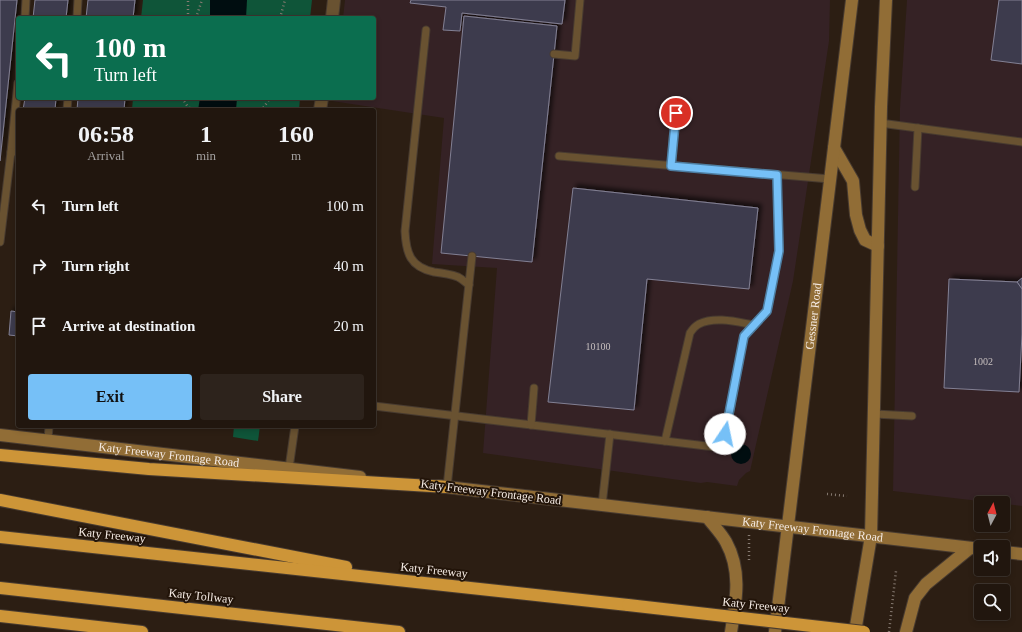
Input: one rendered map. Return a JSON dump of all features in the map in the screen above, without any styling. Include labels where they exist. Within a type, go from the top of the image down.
[{"type":"highway","points":[[0,455],[149,469],[447,487]]},
{"type":"highway","points":[[0,500],[426,583]]},
{"type":"highway","name":"Katy Freeway","points":[[0,537],[864,632]]},
{"type":"highway","name":"Katy Tollway","points":[[0,588],[399,632]]},
{"type":"highway","points":[[0,616],[142,632]]},
{"type":"main road","name":"Gessner Road","points":[[775,632],[852,0]]},
{"type":"main road","points":[[855,632],[871,536],[875,414],[880,123],[886,0]]},
{"type":"main road","points":[[834,148],[853,181],[856,215],[860,230],[865,240],[878,246]]},
{"type":"main road","name":"Katy Freeway Frontage Road","points":[[0,434],[974,548]]},
{"type":"main road","points":[[707,517],[725,541],[733,560],[737,591],[731,632]]},
{"type":"main road","points":[[906,632],[914,598],[926,584],[974,549]]},
{"type":"main road","points":[[1010,553],[1022,554]]},
{"type":"street","points":[[332,16],[334,0]]},
{"type":"lane","points":[[25,16],[26,0]]},
{"type":"lane","points":[[76,16],[78,0]]},
{"type":"lane","points":[[554,54],[575,56],[580,0]]},
{"type":"lane","points":[[426,30],[405,231],[406,246],[411,259],[420,268],[434,272],[447,273],[459,278],[469,285]]},
{"type":"lane","points":[[671,166],[676,113]]},
{"type":"lane","points":[[0,242],[14,152],[16,118]]},
{"type":"lane","points":[[880,123],[1022,142]]},
{"type":"lane","points":[[915,187],[918,128]]},
{"type":"lane","points":[[559,156],[830,179]]},
{"type":"lane","points":[[376,406],[723,448],[744,336],[767,311],[779,251],[777,175]]},
{"type":"lane","points":[[447,487],[472,256]]},
{"type":"lane","points":[[665,441],[690,333],[698,324],[710,320],[754,325]]},
{"type":"lane","points":[[530,425],[534,388]]},
{"type":"lane","points":[[875,414],[912,416]]},
{"type":"lane","points":[[48,440],[49,428]]},
{"type":"lane","points":[[289,468],[295,428]]},
{"type":"lane","points":[[602,505],[610,434]]},
{"type":"path","points":[[188,0],[188,16]]},
{"type":"path","points":[[197,16],[202,0]]},
{"type":"path","points":[[281,16],[285,0]]},
{"type":"path","points":[[183,100],[190,108]]},
{"type":"path","points":[[263,108],[269,100]]},
{"type":"path","points":[[827,494],[847,496]]},
{"type":"path","points":[[889,632],[896,571]]},
{"type":"shaded area","points":[[210,0],[247,0],[246,16],[210,16]]},
{"type":"shaded area","points":[[345,0],[830,0],[829,41],[793,281],[750,471],[739,480],[737,486],[707,482],[701,483],[483,453],[497,268],[432,264],[444,118],[332,101],[376,100],[376,16],[343,16]]},
{"type":"shaded area","points":[[907,0],[1022,0],[1022,506],[1010,505],[1010,496],[974,496],[974,500],[893,491],[900,108]]},
{"type":"shaded area","points":[[200,100],[237,100],[236,108],[198,108]]},
{"type":"shaded area","points":[[741,444],[748,447],[751,454],[748,461],[741,464],[734,461],[731,454],[734,447]]},
{"type":"green space","points":[[143,0],[312,0],[310,16],[141,16]]},
{"type":"green space","points":[[133,100],[300,100],[299,108],[132,108]]},
{"type":"green space","points":[[234,428],[260,428],[258,441],[233,437]]},
{"type":"building","points":[[0,0],[17,0],[0,161]]},
{"type":"building","points":[[35,0],[68,0],[66,16],[33,16]]},
{"type":"building","points":[[88,0],[135,0],[133,16],[86,16]]},
{"type":"building","points":[[411,0],[565,0],[562,24],[462,13],[460,31],[443,30],[446,7],[410,3]]},
{"type":"building","points":[[999,0],[1022,0],[1022,64],[991,60]]},
{"type":"building","points":[[464,16],[557,26],[532,262],[441,253]]},
{"type":"building","points":[[25,100],[56,100],[55,108],[23,108]]},
{"type":"building","points":[[78,100],[125,100],[124,108],[77,108]]},
{"type":"building","points":[[573,188],[758,208],[749,289],[647,279],[634,410],[548,402]]},
{"type":"building","points":[[1022,278],[1022,289],[1017,282]]},
{"type":"building","points":[[949,279],[1017,282],[1022,289],[1022,334],[1019,392],[944,388]]},
{"type":"building","points":[[11,311],[16,312],[16,336],[9,335]]},
{"type":"route","points":[[676,113],[671,166],[777,175],[779,251],[767,311],[744,336],[725,434]]}]
